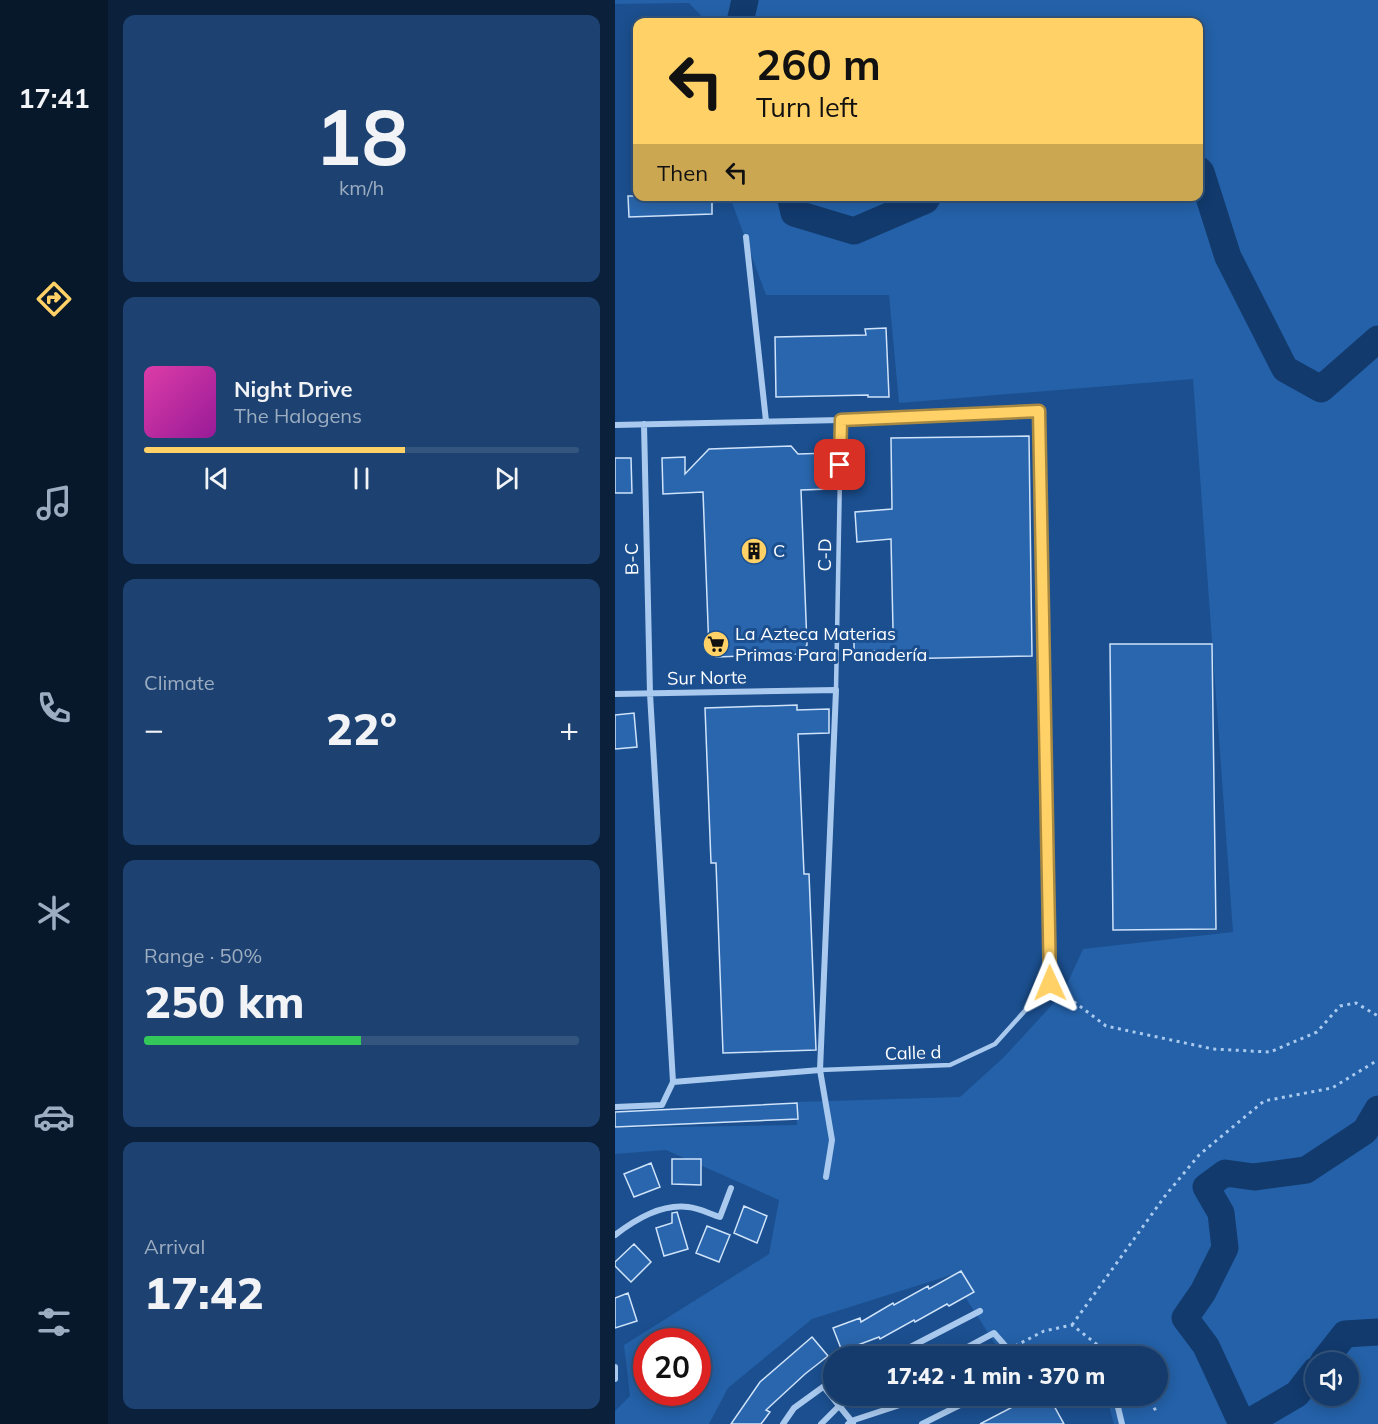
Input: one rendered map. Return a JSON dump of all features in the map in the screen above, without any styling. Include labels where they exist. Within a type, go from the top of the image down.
[{"type":"street","points":[[746,237],[765,421]]},
{"type":"street","points":[[615,425],[841,420],[1039,411]]},
{"type":"street","name":"B-C","points":[[644,424],[650,694],[673,1082]]},
{"type":"street","points":[[826,1178],[832,1140],[820,1070],[836,690]]},
{"type":"street","name":"Sur Norte","points":[[615,694],[836,690]]},
{"type":"street","points":[[615,1107],[662,1105],[673,1082],[820,1070]]},
{"type":"street","points":[[615,1235],[635,1220],[663,1209],[689,1207],[720,1217],[731,1188]]},
{"type":"street","points":[[912,1346],[980,1311]]},
{"type":"street","points":[[970,1346],[994,1333],[1005,1346]]},
{"type":"street","points":[[615,1367],[615,1379]]},
{"type":"street","points":[[783,1424],[794,1408],[823,1387]]},
{"type":"street","points":[[821,1424],[839,1406]]},
{"type":"street","points":[[841,1406],[851,1423],[898,1406]]},
{"type":"street","points":[[922,1424],[958,1406]]},
{"type":"street","points":[[1118,1406],[1122,1424]]},
{"type":"lane","points":[[1039,411],[1050,983]]},
{"type":"lane","name":"C-D","points":[[836,690],[841,420]]},
{"type":"lane","name":"Calle d","points":[[820,1070],[950,1065],[995,1044],[1050,983]]},
{"type":"path","points":[[1050,983],[1107,1026],[1213,1049],[1270,1052],[1317,1032],[1339,1006],[1356,1003],[1377,1015]]},
{"type":"path","points":[[1014,1346],[1044,1331],[1072,1325],[1165,1196],[1199,1155],[1264,1101],[1332,1088],[1378,1060]]},
{"type":"path","points":[[1072,1325],[1099,1346]]},
{"type":"path","points":[[1153,1406],[1158,1414]]},
{"type":"shaded area","points":[[615,0],[1378,0],[1378,1424],[1114,1424],[1109,1406],[1168,1406],[1168,1346],[997,1346],[951,1275],[812,1319],[728,1388],[709,1424],[615,1424],[615,1411],[630,1396],[624,1345],[633,1339],[633,1406],[711,1406],[711,1328],[651,1328],[769,1254],[779,1200],[666,1150],[615,1154],[615,1128],[797,1125],[796,1102],[960,1097],[1004,1057],[1063,993],[1083,949],[1233,932],[1193,379],[899,403],[889,295],[766,295],[731,201],[1203,201],[1203,18],[703,18],[689,3],[615,4]]},
{"type":"building","points":[[628,196],[633,196],[633,201],[712,201],[712,214],[629,217]]},
{"type":"building","points":[[886,328],[889,397],[868,397],[868,395],[776,397],[775,337],[866,335],[865,329]]},
{"type":"building","points":[[1029,436],[1032,656],[894,659],[893,651],[854,651],[854,630],[893,630],[891,539],[857,542],[855,512],[892,509],[891,438]]},
{"type":"building","name":"C","points":[[791,446],[798,454],[829,453],[830,489],[801,490],[807,645],[800,654],[716,657],[709,651],[703,492],[663,494],[662,458],[685,457],[685,474],[709,449]]},
{"type":"building","points":[[615,458],[631,458],[632,493],[615,493]]},
{"type":"building","points":[[1110,644],[1212,644],[1216,929],[1113,930]]},
{"type":"building","points":[[797,705],[797,710],[829,709],[829,733],[798,734],[804,874],[809,874],[816,1050],[723,1053],[716,863],[711,863],[705,708]]},
{"type":"building","points":[[634,713],[637,747],[615,749],[615,715]]},
{"type":"building","points":[[797,1103],[798,1119],[615,1127],[615,1112]]},
{"type":"building","points":[[672,1159],[701,1159],[701,1185],[672,1184]]},
{"type":"building","points":[[651,1163],[660,1187],[634,1197],[624,1174]]},
{"type":"building","points":[[744,1206],[767,1216],[757,1243],[734,1233]]},
{"type":"building","points":[[677,1212],[688,1249],[664,1256],[656,1228],[672,1223],[672,1213]]},
{"type":"building","points":[[707,1226],[730,1235],[719,1262],[696,1253]]},
{"type":"building","points":[[634,1244],[651,1262],[631,1282],[615,1266],[615,1262]]},
{"type":"building","points":[[961,1271],[974,1292],[880,1339],[879,1337],[855,1346],[840,1346],[833,1328],[860,1318],[861,1322],[928,1286],[929,1289]]},
{"type":"building","points":[[628,1293],[637,1321],[615,1328],[615,1298]]},
{"type":"building","points":[[812,1337],[823,1350],[823,1360],[766,1410],[770,1412],[761,1424],[731,1424],[760,1382]]},
{"type":"building","points":[[1014,1406],[1054,1406],[1064,1424],[980,1424]]},
{"type":"waterway","points":[[741,18],[745,0]]},
{"type":"waterway","points":[[1203,178],[1228,257],[1285,369],[1321,389],[1378,339]]},
{"type":"waterway","points":[[791,201],[794,213],[854,231],[924,201]]},
{"type":"waterway","points":[[1242,1424],[1206,1346],[1185,1318],[1203,1292],[1225,1248],[1221,1213],[1206,1187],[1225,1173],[1254,1177],[1306,1170],[1365,1131],[1378,1109]]},
{"type":"waterway","points":[[1331,1352],[1345,1334],[1378,1332]]},
{"type":"waterway","points":[[1246,1424],[1297,1394],[1305,1384]]},
{"type":"place","name":"C","points":[[754,551]]},
{"type":"place","name":"La Azteca Materias Primas Para Panadería","points":[[716,644]]},
{"type":"route","points":[[840,465],[841,420],[1039,411],[1050,983]]}]
